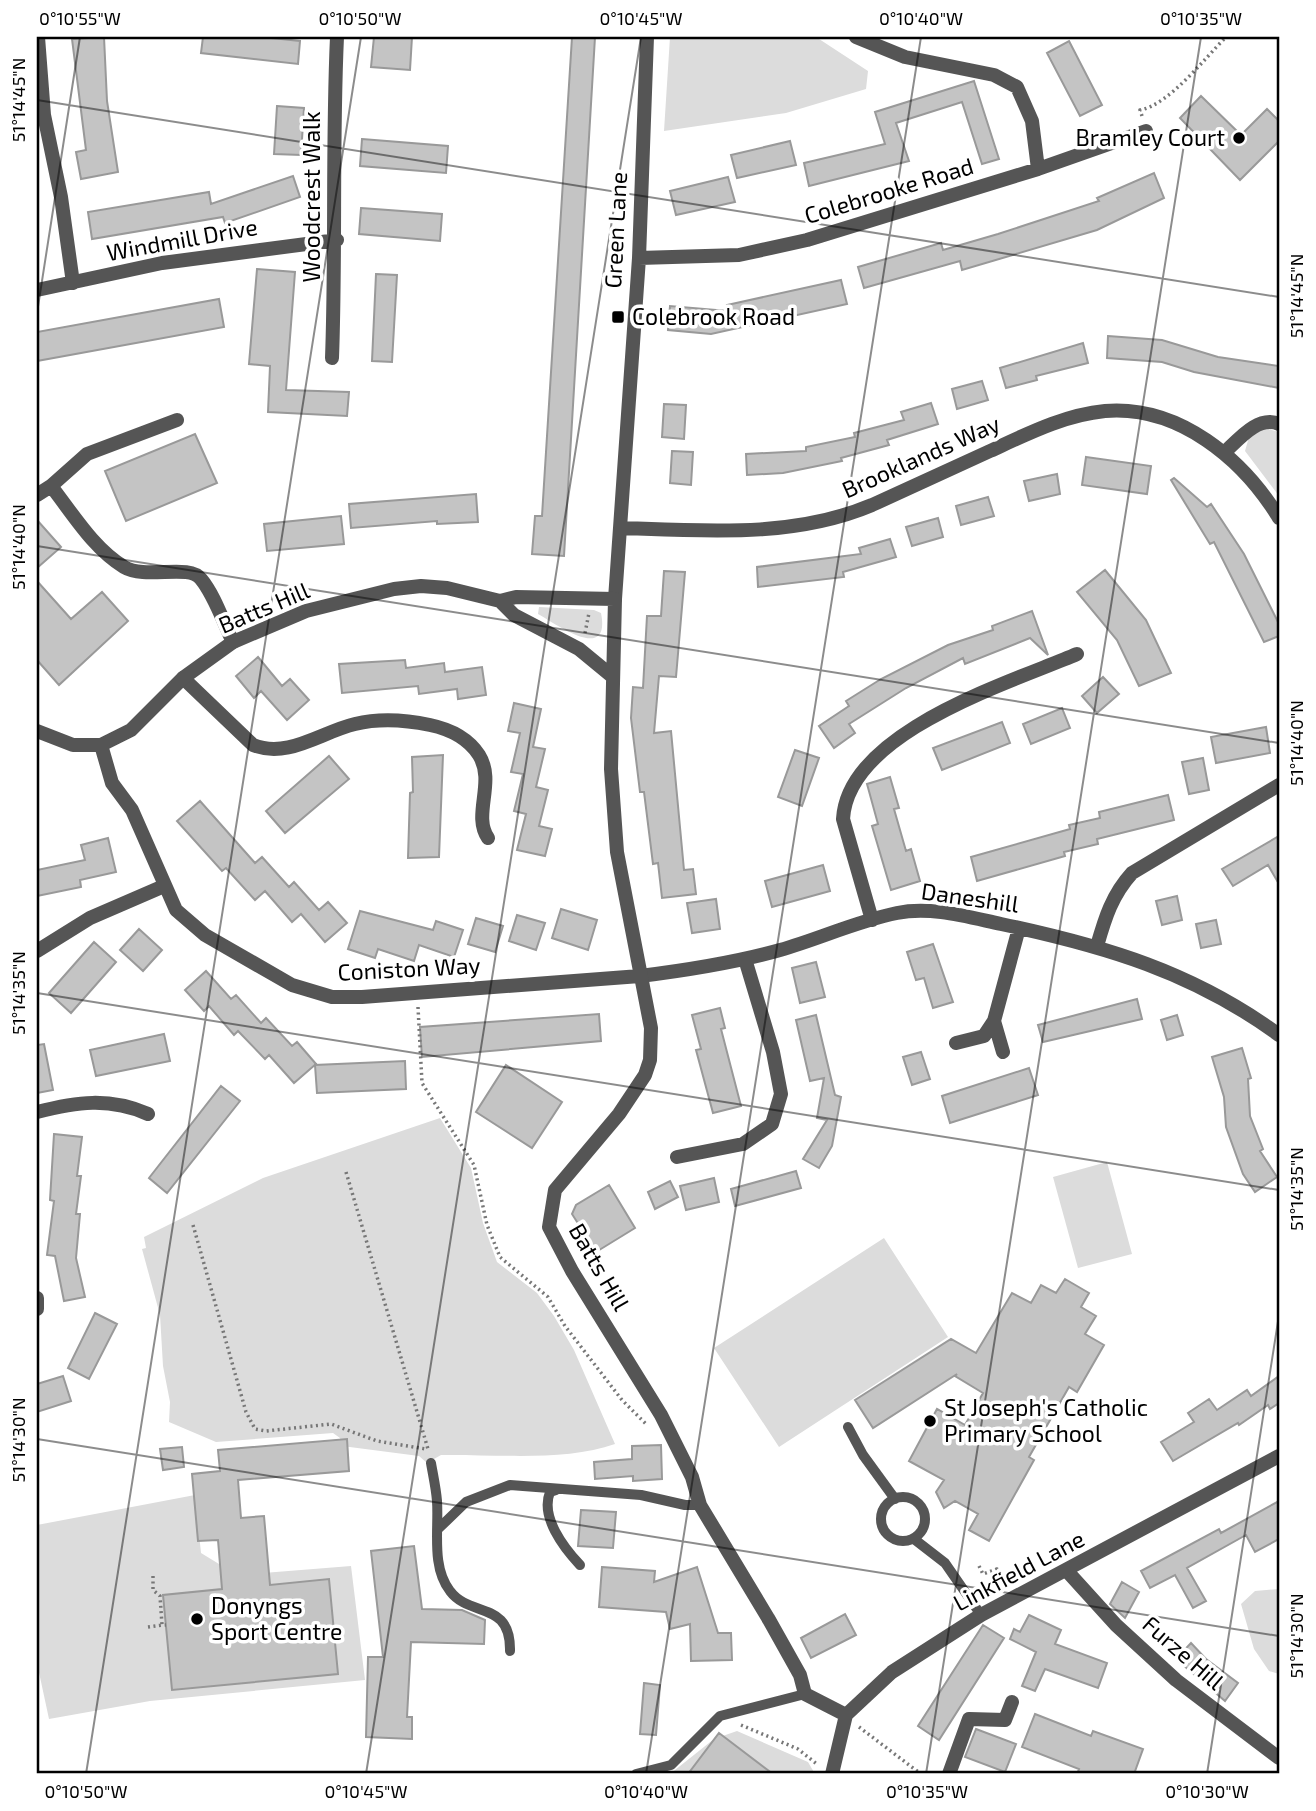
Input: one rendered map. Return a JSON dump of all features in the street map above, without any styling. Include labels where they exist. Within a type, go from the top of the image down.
[{"type":"street","points":[[38,37],[40,116],[61,197],[73,283]]},
{"type":"street","name":"Woodcrest Walk","points":[[332,358],[337,240],[334,108],[337,37]]},
{"type":"street","name":"Green Lane","points":[[621,551],[629,373],[639,258],[647,37]]},
{"type":"street","points":[[856,37],[905,57],[995,75],[1017,87],[1032,121],[1038,169]]},
{"type":"street","name":"Colebrooke Road","points":[[639,258],[739,256],[807,240],[1038,169],[1146,131]]},
{"type":"street","name":"Windmill Drive","points":[[37,290],[162,263],[337,240]]},
{"type":"street","name":"Brooklands Way","points":[[622,528],[784,528],[811,525],[872,505],[1050,424],[1106,411],[1152,414],[1198,436],[1224,453],[1249,478],[1279,517]]},
{"type":"street","points":[[37,495],[87,454],[177,420]]},
{"type":"street","points":[[1224,453],[1253,427],[1270,421],[1279,424]]},
{"type":"street","points":[[51,486],[96,544],[125,568],[150,575],[188,570],[200,577],[233,642]]},
{"type":"street","name":"Batts Hill","points":[[621,551],[615,600],[611,769],[617,852],[651,1028],[650,1059],[645,1075],[618,1114],[555,1190],[549,1227],[572,1271],[661,1415],[692,1477],[700,1505],[800,1675],[805,1694]]},
{"type":"street","name":"Batts Hill","points":[[101,745],[131,730],[183,678],[233,642],[306,611],[394,589],[447,588],[500,601],[516,597],[615,600]]},
{"type":"street","name":"Batts Hill","points":[[500,601],[514,615],[579,649],[613,677]]},
{"type":"street","points":[[872,920],[843,820],[844,806],[855,779],[864,766],[934,715],[1077,654]]},
{"type":"street","points":[[183,678],[253,745],[266,750],[283,750],[332,730],[386,720],[412,722],[455,733],[479,756],[486,772],[482,822],[488,838]]},
{"type":"street","points":[[37,731],[73,745],[101,745]]},
{"type":"street","name":"Coniston Way","points":[[101,745],[106,771],[132,810],[176,910],[205,935],[292,985],[332,997],[417,994],[640,976]]},
{"type":"street","points":[[1097,946],[1109,906],[1117,890],[1132,873],[1279,785]]},
{"type":"street","points":[[37,951],[90,918],[164,886]]},
{"type":"street","name":"Daneshill","points":[[640,976],[745,959],[897,913],[936,912],[1019,928],[1133,957],[1206,988],[1241,1007],[1279,1035]]},
{"type":"street","points":[[956,1043],[984,1035],[994,1021],[1019,928]]},
{"type":"street","points":[[677,1157],[743,1144],[772,1124],[781,1094],[773,1052],[745,959]]},
{"type":"street","points":[[994,1021],[1003,1052]]},
{"type":"street","points":[[37,1112],[85,1101],[127,1105],[148,1114]]},
{"type":"street","points":[[37,1298],[37,1308]]},
{"type":"street","name":"Linkfield Lane","points":[[846,1715],[892,1672],[981,1615],[1068,1571],[1279,1456]]},
{"type":"street","name":"Furze Hill","points":[[1068,1571],[1116,1625],[1176,1680],[1279,1758]]},
{"type":"street","points":[[805,1694],[846,1715],[832,1774]]},
{"type":"street","points":[[949,1774],[969,1719],[1005,1720],[1012,1702]]},
{"type":"lane","points":[[848,1427],[863,1455],[895,1499]]},
{"type":"lane","points":[[431,1463],[440,1566],[447,1589],[456,1599],[491,1611],[505,1626],[510,1637],[510,1651]]},
{"type":"lane","points":[[438,1529],[466,1502],[482,1493],[510,1485],[641,1495],[685,1506],[700,1505]]},
{"type":"lane","points":[[556,1490],[550,1492],[548,1510],[565,1549],[580,1565]]},
{"type":"lane","points":[[909,1498],[922,1506],[924,1528],[914,1539],[900,1541],[883,1529],[884,1509],[895,1499],[909,1498]]},
{"type":"lane","points":[[914,1539],[945,1563],[981,1615]]},
{"type":"lane","points":[[636,1774],[671,1765],[720,1716],[805,1694]]},
{"type":"path","points":[[1146,131],[1140,110],[1152,108],[1226,37]]},
{"type":"path","points":[[584,639],[589,611]]},
{"type":"path","points":[[417,994],[422,1083],[474,1165],[487,1225],[500,1257],[548,1297],[565,1326],[622,1400],[651,1429]]},
{"type":"path","points":[[346,1172],[431,1463]]},
{"type":"path","points":[[193,1225],[246,1412],[255,1429],[266,1431],[331,1424],[377,1441],[428,1449]]},
{"type":"path","points":[[979,1566],[983,1574],[997,1569]]},
{"type":"path","points":[[148,1627],[164,1625],[160,1596],[153,1590],[153,1576]]},
{"type":"path","points":[[846,1715],[921,1774]]},
{"type":"path","points":[[720,1716],[798,1749],[819,1766]]},
{"type":"shaded area","points":[[670,37],[816,37],[868,71],[866,89],[786,113],[664,131]]},
{"type":"shaded area","points":[[1265,428],[1279,432],[1279,496],[1245,451],[1249,437]]},
{"type":"shaded area","points":[[539,607],[594,610],[601,613],[602,628],[598,636],[590,638],[568,632],[538,614]]},
{"type":"shaded area","points":[[440,1118],[471,1168],[483,1223],[497,1262],[537,1293],[554,1316],[574,1350],[615,1444],[595,1450],[552,1455],[441,1455],[427,1463],[419,1456],[342,1446],[340,1438],[333,1433],[216,1442],[169,1422],[170,1402],[163,1366],[160,1315],[142,1249],[146,1248],[144,1237],[263,1178]]},
{"type":"shaded area","points":[[1107,1162],[1132,1254],[1078,1268],[1053,1177]]},
{"type":"shaded area","points":[[884,1238],[948,1337],[779,1447],[714,1348]]},
{"type":"shaded area","name":"Donyngs Sport Centre","points":[[195,1495],[201,1553],[237,1575],[351,1566],[365,1680],[150,1701],[49,1719],[37,1663],[37,1525]]},
{"type":"shaded area","points":[[1279,1589],[1279,1674],[1269,1671],[1254,1649],[1241,1604],[1255,1591]]},
{"type":"shaded area","points":[[737,1731],[808,1762],[815,1774],[670,1774],[714,1739]]},
{"type":"building","points":[[104,37],[107,101],[118,172],[81,179],[76,152],[86,150],[72,39]]},
{"type":"building","points":[[203,37],[262,37],[300,41],[298,64],[201,53]]},
{"type":"building","points":[[374,37],[412,37],[410,70],[371,67]]},
{"type":"building","points":[[572,37],[595,37],[564,556],[532,554],[535,516],[542,516]]},
{"type":"building","points":[[1069,41],[1102,105],[1080,116],[1047,53]]},
{"type":"building","points":[[974,81],[999,159],[982,164],[962,102],[896,123],[909,161],[809,186],[804,163],[885,144],[875,112]]},
{"type":"building","name":"Bramley Court","points":[[1201,96],[1241,135],[1267,109],[1279,121],[1279,141],[1240,180],[1180,118]]},
{"type":"building","points":[[277,106],[304,108],[301,155],[274,154]]},
{"type":"building","points":[[362,139],[448,146],[446,173],[360,166]]},
{"type":"building","points":[[790,141],[796,165],[737,178],[731,155]]},
{"type":"building","points":[[1154,173],[1164,198],[1097,230],[962,270],[960,261],[864,288],[858,267],[941,243],[943,250],[998,234],[1099,201],[1097,198]]},
{"type":"building","points":[[293,176],[300,197],[225,223],[223,217],[92,239],[88,212],[209,192],[211,204]]},
{"type":"building","points":[[728,177],[735,202],[676,215],[670,191]]},
{"type":"building","points":[[361,208],[442,214],[440,241],[359,234]]},
{"type":"building","points":[[257,269],[295,272],[286,390],[349,392],[347,416],[268,412],[270,366],[249,364]]},
{"type":"building","points":[[376,274],[397,275],[392,362],[372,361]]},
{"type":"building","points":[[841,280],[847,304],[711,334],[668,330],[670,306],[728,311],[727,305]]},
{"type":"building","points":[[219,299],[224,327],[37,361],[37,332]]},
{"type":"building","points":[[1108,336],[1162,340],[1218,357],[1279,366],[1279,388],[1194,372],[1162,362],[1107,358]]},
{"type":"building","points":[[1083,343],[1088,363],[1036,376],[1037,380],[1006,388],[1000,368]]},
{"type":"building","points":[[982,381],[988,400],[957,409],[952,389]]},
{"type":"building","points":[[931,403],[938,424],[887,440],[889,445],[841,458],[842,461],[783,473],[747,475],[746,454],[806,451],[806,447],[855,437],[854,433],[904,420],[901,412]]},
{"type":"building","points":[[664,404],[686,405],[684,439],[662,437]]},
{"type":"building","points":[[195,434],[217,483],[126,521],[105,471]]},
{"type":"building","points":[[672,451],[693,452],[691,485],[670,483]]},
{"type":"building","points":[[1086,457],[1151,466],[1147,494],[1082,485]]},
{"type":"building","points":[[1057,474],[1060,494],[1029,501],[1024,481]]},
{"type":"building","points":[[1174,478],[1207,507],[1211,504],[1244,554],[1279,624],[1279,636],[1264,642],[1214,542],[1210,544],[1171,480]]},
{"type":"building","points":[[476,494],[478,522],[437,524],[437,521],[351,528],[349,504]]},
{"type":"building","points":[[988,497],[994,516],[961,525],[956,506]]},
{"type":"building","points":[[341,516],[344,544],[267,551],[264,524]]},
{"type":"building","points":[[938,518],[943,537],[912,546],[906,527]]},
{"type":"building","points":[[37,520],[61,547],[37,568]]},
{"type":"building","points":[[890,539],[896,557],[843,572],[844,577],[758,587],[757,567],[861,554],[859,548]]},
{"type":"building","points":[[1105,570],[1146,620],[1171,673],[1139,686],[1117,640],[1077,592]]},
{"type":"building","points":[[664,571],[685,572],[676,677],[659,676],[654,733],[671,731],[684,870],[693,869],[696,894],[662,898],[658,863],[653,864],[644,792],[640,792],[631,718],[633,687],[643,688],[647,616],[661,616]]},
{"type":"building","points":[[37,581],[71,619],[102,592],[128,621],[59,685],[37,660]]},
{"type":"building","points":[[1032,611],[1048,655],[1030,638],[965,664],[963,658],[906,688],[849,724],[855,733],[834,748],[819,726],[849,706],[846,701],[881,679],[948,645],[993,630],[992,626]]},
{"type":"building","points":[[258,657],[282,686],[290,679],[309,700],[287,720],[261,691],[254,698],[236,676]]},
{"type":"building","points":[[405,660],[406,668],[444,663],[445,672],[482,667],[486,695],[458,699],[457,689],[419,694],[418,686],[342,693],[339,664]]},
{"type":"building","points":[[1103,677],[1119,694],[1097,713],[1082,696]]},
{"type":"building","points":[[514,703],[541,709],[533,747],[545,749],[536,787],[548,790],[539,826],[552,829],[545,856],[517,850],[526,814],[514,811],[523,774],[511,772],[520,733],[508,731]]},
{"type":"building","points":[[1062,708],[1070,728],[1031,744],[1023,724]]},
{"type":"building","points":[[1002,722],[1010,743],[942,770],[933,748]]},
{"type":"building","points":[[1266,727],[1270,753],[1216,763],[1211,737]]},
{"type":"building","points":[[795,750],[819,758],[802,806],[778,797]]},
{"type":"building","points":[[443,755],[439,857],[408,858],[410,793],[413,792],[412,757]]},
{"type":"building","points":[[329,756],[349,779],[285,833],[266,811]]},
{"type":"building","points":[[1203,758],[1209,790],[1189,794],[1182,762]]},
{"type":"building","points":[[890,777],[899,808],[894,809],[906,851],[911,849],[920,881],[891,890],[872,826],[878,824],[867,784]]},
{"type":"building","points":[[1168,795],[1174,820],[1097,839],[1098,844],[1064,852],[1065,856],[977,881],[971,857],[1070,829],[1069,825],[1100,818],[1099,812]]},
{"type":"building","points":[[200,801],[255,863],[262,857],[289,887],[294,882],[319,910],[328,902],[347,923],[325,942],[301,914],[292,922],[265,891],[255,900],[226,868],[222,871],[177,821]]},
{"type":"building","points":[[1279,836],[1279,884],[1268,865],[1233,886],[1222,869]]},
{"type":"building","points":[[108,838],[116,872],[80,880],[81,887],[37,896],[37,870],[85,860],[81,845]]},
{"type":"building","points":[[823,865],[830,891],[772,907],[765,881]]},
{"type":"building","points":[[1177,896],[1182,920],[1162,925],[1156,901]]},
{"type":"building","points":[[716,899],[720,929],[692,933],[687,903]]},
{"type":"building","points":[[561,909],[597,920],[588,950],[552,938]]},
{"type":"building","points":[[360,911],[433,930],[436,921],[463,930],[454,957],[419,945],[414,961],[378,949],[375,958],[348,949]]},
{"type":"building","points":[[517,915],[545,923],[536,950],[509,941]]},
{"type":"building","points":[[476,918],[503,926],[495,952],[468,944]]},
{"type":"building","points":[[1216,920],[1221,944],[1201,948],[1196,924]]},
{"type":"building","points":[[139,929],[162,950],[143,971],[120,950]]},
{"type":"building","points":[[94,942],[116,962],[71,1013],[49,993]]},
{"type":"building","points":[[933,944],[953,1002],[933,1008],[924,978],[916,980],[907,952]]},
{"type":"building","points":[[816,962],[825,997],[800,1003],[792,968]]},
{"type":"building","points":[[206,971],[231,999],[236,995],[261,1023],[266,1018],[292,1046],[297,1042],[316,1064],[294,1083],[269,1055],[265,1059],[238,1031],[234,1035],[209,1006],[204,1011],[185,990]]},
{"type":"building","points":[[1137,999],[1142,1019],[1043,1042],[1038,1025]]},
{"type":"building","points":[[720,1008],[725,1028],[721,1029],[741,1106],[713,1113],[696,1050],[701,1049],[692,1015]]},
{"type":"building","points":[[599,1014],[601,1041],[422,1057],[420,1027]]},
{"type":"building","points":[[816,1015],[835,1095],[841,1097],[832,1146],[819,1168],[803,1159],[827,1120],[817,1118],[824,1078],[810,1081],[796,1020]]},
{"type":"building","points":[[1177,1015],[1183,1035],[1167,1040],[1161,1020]]},
{"type":"building","points":[[164,1034],[170,1061],[96,1076],[90,1050]]},
{"type":"building","points":[[44,1044],[53,1090],[37,1093],[37,1045]]},
{"type":"building","points":[[1242,1048],[1251,1078],[1248,1079],[1250,1116],[1263,1149],[1260,1151],[1277,1177],[1255,1192],[1243,1174],[1226,1127],[1224,1097],[1212,1057]]},
{"type":"building","points":[[921,1052],[930,1079],[912,1085],[903,1057]]},
{"type":"building","points":[[405,1061],[406,1089],[317,1093],[315,1065]]},
{"type":"building","points":[[506,1065],[562,1102],[532,1148],[476,1112]]},
{"type":"building","points":[[1029,1068],[1038,1095],[950,1123],[942,1096]]},
{"type":"building","points":[[221,1086],[240,1101],[167,1193],[149,1178]]},
{"type":"building","points":[[54,1134],[82,1137],[77,1176],[81,1176],[76,1214],[80,1214],[76,1258],[85,1297],[64,1301],[55,1256],[47,1255],[54,1201],[50,1200]]},
{"type":"building","points":[[796,1171],[801,1188],[735,1206],[731,1189]]},
{"type":"building","points":[[714,1178],[719,1202],[686,1210],[680,1186]]},
{"type":"building","points":[[670,1181],[678,1197],[655,1209],[648,1192]]},
{"type":"building","points":[[609,1185],[635,1228],[596,1252],[572,1214],[576,1205]]},
{"type":"building","points":[[1065,1279],[1089,1293],[1081,1307],[1096,1316],[1085,1334],[1104,1345],[1077,1392],[1069,1387],[1029,1457],[1034,1460],[989,1541],[969,1530],[978,1514],[955,1501],[944,1508],[936,1492],[944,1480],[909,1461],[937,1409],[965,1425],[983,1393],[955,1376],[957,1374],[873,1428],[855,1400],[951,1339],[976,1353],[1012,1293],[1031,1303],[1041,1285],[1056,1293]]},
{"type":"building","points":[[95,1313],[117,1324],[89,1379],[68,1368]]},
{"type":"building","points":[[63,1376],[71,1401],[37,1412],[37,1384]]},
{"type":"building","points":[[1279,1376],[1279,1403],[1270,1409],[1268,1405],[1239,1425],[1238,1423],[1173,1461],[1161,1442],[1194,1422],[1188,1413],[1209,1399],[1217,1410],[1247,1390],[1251,1396]]},
{"type":"building","points":[[347,1439],[349,1471],[238,1480],[241,1518],[264,1516],[270,1585],[329,1579],[338,1674],[172,1690],[163,1595],[222,1589],[218,1540],[198,1541],[192,1474],[220,1471],[218,1450]]},
{"type":"building","points":[[661,1445],[662,1479],[633,1481],[633,1476],[595,1479],[594,1462],[632,1459],[632,1446]]},
{"type":"building","points":[[182,1447],[184,1467],[163,1470],[160,1449]]},
{"type":"building","points":[[1279,1501],[1279,1539],[1255,1552],[1246,1535],[1187,1568],[1206,1601],[1193,1608],[1175,1575],[1150,1588],[1141,1571],[1219,1529],[1221,1533]]},
{"type":"building","points":[[581,1510],[616,1512],[613,1548],[578,1546]]},
{"type":"building","points":[[414,1546],[422,1609],[462,1610],[485,1620],[484,1644],[411,1642],[407,1717],[412,1717],[412,1739],[366,1737],[368,1657],[383,1657],[371,1551]]},
{"type":"building","points":[[602,1567],[655,1571],[654,1582],[697,1567],[718,1633],[731,1633],[732,1660],[691,1661],[690,1624],[670,1629],[666,1612],[599,1607]]},
{"type":"building","points":[[1122,1582],[1139,1592],[1125,1618],[1110,1604]]},
{"type":"building","points":[[845,1614],[856,1635],[811,1658],[801,1638]]},
{"type":"building","points":[[1029,1615],[1061,1630],[1055,1644],[1107,1663],[1098,1688],[1045,1669],[1035,1691],[1022,1686],[1036,1652],[1010,1639],[1014,1629],[1020,1632]]},
{"type":"building","points":[[983,1625],[1004,1638],[939,1740],[918,1726]]},
{"type":"building","points":[[1191,1643],[1206,1659],[1238,1683],[1225,1701],[1176,1659]]},
{"type":"building","points":[[644,1683],[660,1685],[656,1735],[640,1734]]},
{"type":"building","points":[[1035,1714],[1091,1736],[1093,1731],[1143,1749],[1134,1774],[1077,1774],[1079,1769],[1022,1747]]},
{"type":"building","points":[[976,1729],[1016,1744],[1005,1772],[965,1757]]},
{"type":"building","points":[[719,1733],[773,1774],[688,1774]]},
{"type":"place","name":"Bramley Court","points":[[1239,138]]},
{"type":"place","name":"Colebrook Road","points":[[618,317]]},
{"type":"place","name":"St Joseph's Catholic Primary School","points":[[930,1421]]},
{"type":"place","name":"Donyngs Sport Centre","points":[[197,1619]]}]
